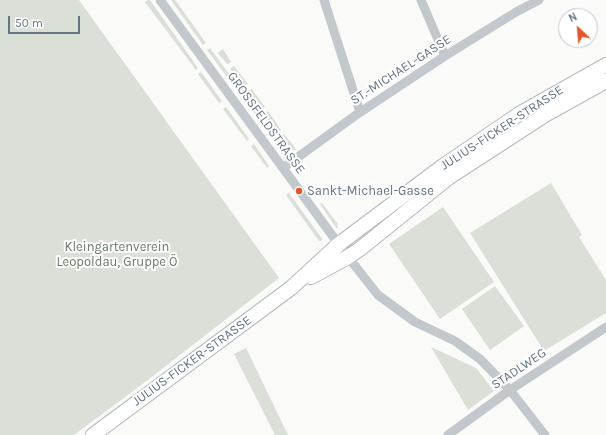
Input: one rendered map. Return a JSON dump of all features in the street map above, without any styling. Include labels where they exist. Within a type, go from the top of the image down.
[{"type":"main road","name":"JULIUS-FICKER-STRASSE","points":[[93,435],[291,288],[339,244],[443,166],[499,128],[606,65]]},
{"type":"main road","name":"JULIUS-FICKER-STRASSE","points":[[291,288],[348,257],[448,178],[545,115],[606,81]]},
{"type":"street","name":"GROSSFELDSTRASSE","points":[[160,0],[348,257],[378,295],[415,322],[455,341],[480,359],[510,390],[545,435]]},
{"type":"street","points":[[324,0],[360,112]]},
{"type":"street","points":[[420,0],[445,56]]},
{"type":"street","name":"ST.-MICHAEL-GASSE","points":[[283,168],[360,112],[445,56],[516,12],[539,0]]},
{"type":"street","name":"STADLWEG","points":[[448,435],[510,390],[606,327]]},
{"type":"green space","name":"Kleingartenverein Leopoldau, Gruppe Ö","points":[[0,0],[79,0],[279,278],[140,386],[74,435],[0,435]]},
{"type":"green space","points":[[150,0],[198,68],[196,70],[145,2]]},
{"type":"green space","points":[[171,0],[175,0],[206,43],[203,45]]},
{"type":"green space","points":[[210,48],[282,146],[282,151],[207,50]]},
{"type":"green space","points":[[223,49],[231,62],[228,64],[218,53]]},
{"type":"green space","points":[[234,66],[248,84],[244,87],[231,70]]},
{"type":"green space","points":[[201,72],[222,101],[219,103],[198,74]]},
{"type":"green space","points":[[252,89],[265,107],[259,109],[247,93],[247,91]]},
{"type":"green space","points":[[226,107],[249,139],[247,141],[223,109]]},
{"type":"green space","points":[[268,111],[281,130],[276,132],[267,120],[264,115]]},
{"type":"green space","points":[[284,134],[296,150],[289,150],[280,138]]},
{"type":"green space","points":[[254,144],[269,166],[267,168],[251,146]]},
{"type":"green space","points":[[551,183],[582,235],[579,237],[606,280],[606,313],[544,351],[470,233]]},
{"type":"green space","points":[[289,193],[323,240],[319,241],[286,195]]},
{"type":"green space","points":[[322,203],[337,223],[337,229],[320,204]]},
{"type":"green space","points":[[443,207],[494,282],[440,319],[389,244]]},
{"type":"green space","points":[[495,286],[524,326],[490,350],[462,309]]},
{"type":"green space","points":[[431,347],[476,368],[494,391],[468,410]]},
{"type":"green space","points":[[246,348],[288,435],[275,435],[234,354]]},
{"type":"place","name":"Sankt-Michael-Gasse","points":[[299,191]]}]
